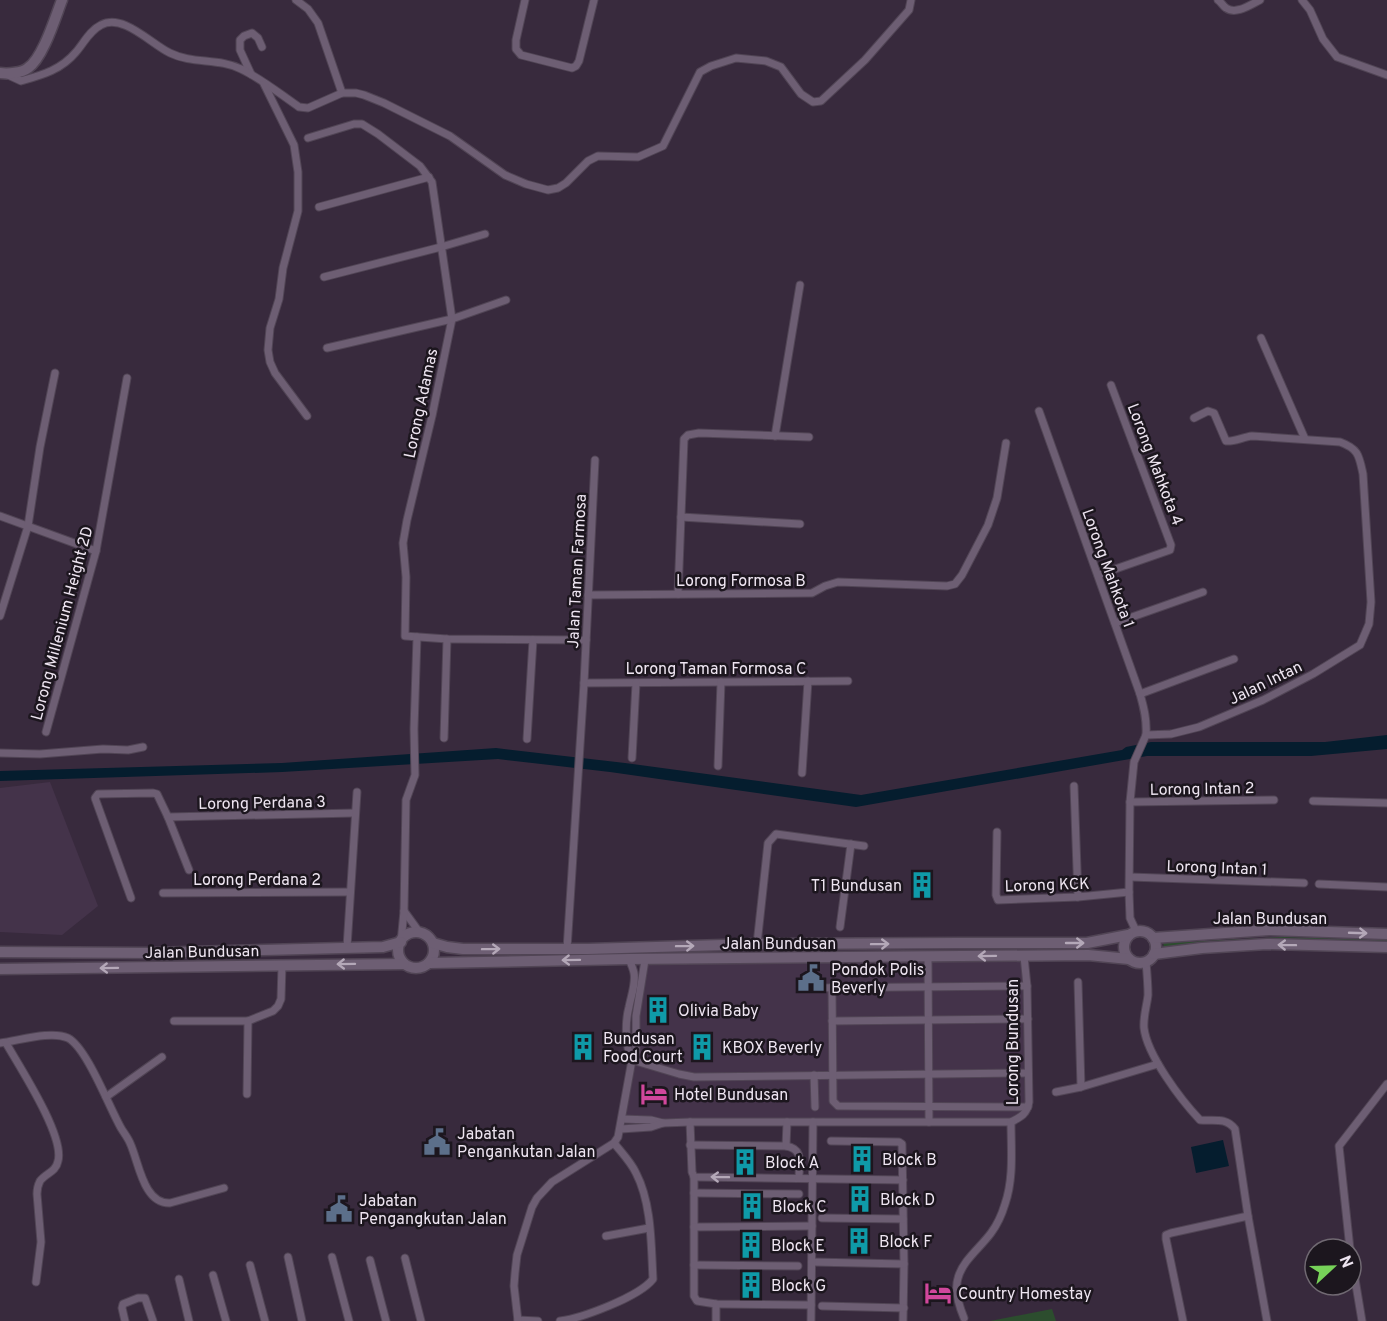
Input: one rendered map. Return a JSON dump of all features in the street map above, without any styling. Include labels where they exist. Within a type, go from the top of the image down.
[{"type":"main road","points":[[3,73],[27,69],[40,55],[62,0]]},
{"type":"main road","name":"Jalan Bundusan","points":[[1153,938],[1269,930],[1387,934]]},
{"type":"main road","points":[[1146,931],[1153,938],[1155,954],[1146,962],[1137,963],[1129,959],[1124,950],[1125,939],[1132,933],[1146,931]]},
{"type":"main road","name":"Jalan Bundusan","points":[[0,952],[152,953],[383,947],[400,942],[409,934],[420,933],[426,935],[433,943],[463,950],[757,944],[1087,943],[1132,933]]},
{"type":"main road","points":[[400,942],[399,956],[404,964]]},
{"type":"main road","points":[[430,963],[434,953],[433,943]]},
{"type":"main road","name":"Jalan Bundusan","points":[[1155,954],[1267,944],[1387,947]]},
{"type":"main road","points":[[588,949],[636,954],[645,960]]},
{"type":"main road","name":"Jalan Bundusan","points":[[0,969],[404,964],[418,968],[430,963],[629,959],[1088,955],[1129,959]]},
{"type":"street","points":[[296,0],[308,9],[318,23],[342,93]]},
{"type":"street","points":[[525,0],[516,49],[521,55],[572,68],[579,61],[594,0]]},
{"type":"street","points":[[3,73],[21,81],[45,74],[65,64],[100,25],[125,24],[176,56],[231,64],[299,107],[308,108],[342,93],[356,93],[384,103],[450,136],[505,175],[548,190],[566,183],[588,161],[598,156],[638,158],[663,146],[700,72],[711,66],[736,58],[781,66],[801,94],[813,102],[821,102],[866,60],[909,10],[911,0]]},
{"type":"street","points":[[1218,0],[1233,11],[1260,0]]},
{"type":"street","points":[[1302,0],[1310,10],[1323,39],[1337,57],[1387,75]]},
{"type":"street","points":[[250,74],[240,50],[240,40],[252,33],[258,38],[262,47]]},
{"type":"street","points":[[263,83],[294,145],[298,172],[298,211],[283,268],[279,299],[270,328],[268,350],[275,373],[307,416]]},
{"type":"street","points":[[308,138],[354,124],[362,124],[420,166],[429,177],[319,207]]},
{"type":"street","name":"Lorong Adamas","points":[[417,637],[405,636],[404,543],[407,520],[452,319],[434,188],[429,177]]},
{"type":"street","points":[[324,277],[485,234]]},
{"type":"street","points":[[775,436],[800,285]]},
{"type":"street","points":[[327,348],[452,319],[506,300]]},
{"type":"street","points":[[1194,418],[1208,411],[1214,413],[1226,441],[1232,442],[1242,437],[1252,436],[1305,439],[1261,338]]},
{"type":"street","points":[[0,616],[28,526],[40,447],[55,373]]},
{"type":"street","name":"Lorong Millenium Height 2D","points":[[46,732],[96,551],[127,378]]},
{"type":"street","name":"Lorong Mahkota 4","points":[[1098,575],[1170,550],[1171,545],[1111,385]]},
{"type":"street","name":"Lorong Mahkota 1","points":[[1039,411],[1146,712],[1147,723],[1144,738]]},
{"type":"street","points":[[678,594],[684,439],[688,435],[699,433],[809,437]]},
{"type":"street","name":"Jalan Intan","points":[[1144,738],[1199,727],[1263,700],[1313,674],[1360,645],[1369,624],[1371,602],[1363,474],[1359,456],[1351,446],[1340,442],[1305,439]]},
{"type":"street","name":"Lorong Formosa B","points":[[588,595],[812,593],[838,582],[947,586],[955,584],[962,576],[988,525],[994,508],[1006,443]]},
{"type":"street","name":"Jalan Taman Farmosa","points":[[567,949],[579,772],[595,460]]},
{"type":"street","points":[[0,516],[96,551]]},
{"type":"street","points":[[681,517],[800,524]]},
{"type":"street","points":[[1115,623],[1203,592]]},
{"type":"street","points":[[400,942],[404,910],[406,800],[415,775],[417,637],[586,640]]},
{"type":"street","points":[[444,738],[447,639]]},
{"type":"street","points":[[527,739],[533,640]]},
{"type":"street","points":[[1140,694],[1234,659]]},
{"type":"street","points":[[802,773],[808,681]]},
{"type":"street","name":"Lorong Taman Formosa C","points":[[584,683],[848,681]]},
{"type":"street","points":[[718,766],[721,682]]},
{"type":"street","points":[[632,758],[636,683]]},
{"type":"street","points":[[1132,933],[1129,892],[1130,802],[1134,762],[1144,738]]},
{"type":"street","points":[[0,753],[128,750],[143,747]]},
{"type":"street","points":[[1074,786],[1078,897]]},
{"type":"street","points":[[347,947],[357,792]]},
{"type":"street","points":[[131,898],[95,798],[100,793],[157,794],[189,870]]},
{"type":"street","name":"Lorong Intan 2","points":[[1130,802],[1274,800]]},
{"type":"street","points":[[1313,801],[1387,803]]},
{"type":"street","name":"Lorong Perdana 3","points":[[168,817],[355,813]]},
{"type":"street","name":"Lorong KCK","points":[[998,832],[996,895],[998,900],[1078,897],[1129,892]]},
{"type":"street","points":[[757,944],[768,843],[776,834],[864,846]]},
{"type":"street","points":[[840,927],[851,844]]},
{"type":"street","name":"Lorong Intan 1","points":[[1130,877],[1305,883]]},
{"type":"street","points":[[1319,884],[1387,887]]},
{"type":"street","name":"Lorong Perdana 2","points":[[163,893],[350,892]]},
{"type":"street","points":[[404,910],[420,933]]},
{"type":"street","name":"Lorong Bundusan","points":[[964,1318],[958,1299],[958,1278],[963,1266],[991,1233],[1005,1205],[1011,1179],[1011,1122],[1021,1118],[1028,1107],[1028,1019],[1024,956]]},
{"type":"street","points":[[928,957],[929,1122]]},
{"type":"street","points":[[629,959],[634,975],[627,1028],[629,1053],[632,1060]]},
{"type":"street","points":[[538,1321],[518,1321],[514,1286],[517,1255],[537,1198],[552,1182],[614,1143],[618,1137],[632,1060],[636,1053],[636,1016],[645,960]]},
{"type":"street","points":[[1146,962],[1148,993],[1144,1027],[1149,1047],[1158,1064],[1190,1110],[1200,1120],[1225,1120],[1235,1129],[1267,1321]]},
{"type":"street","points":[[174,1021],[248,1020],[273,1011],[281,999],[282,965]]},
{"type":"street","points":[[1078,982],[1080,1087]]},
{"type":"street","points":[[809,988],[1027,986]]},
{"type":"street","points":[[832,987],[833,1101],[838,1106],[1028,1107]]},
{"type":"street","points":[[832,1021],[1028,1019]]},
{"type":"street","points":[[247,1094],[248,1020]]},
{"type":"street","points":[[36,1282],[41,1242],[38,1188],[41,1179],[54,1170],[59,1150],[46,1116],[3,1043],[54,1035],[67,1037],[73,1042],[84,1055],[130,1142],[148,1190],[158,1201],[163,1204],[170,1203],[224,1188]]},
{"type":"street","points":[[106,1097],[162,1057]]},
{"type":"street","points":[[632,1060],[694,1077],[1028,1073]]},
{"type":"street","points":[[1056,1092],[1158,1064]]},
{"type":"street","points":[[814,1075],[815,1107]]},
{"type":"street","points":[[1349,1237],[1339,1146],[1387,1084]]},
{"type":"street","points":[[622,1119],[651,1120],[663,1123],[1011,1122]]},
{"type":"street","points":[[690,1122],[694,1177],[695,1299],[700,1303],[716,1304],[812,1305]]},
{"type":"street","points":[[786,1146],[787,1122]]},
{"type":"street","points":[[811,1321],[813,1122]]},
{"type":"street","points":[[621,1129],[651,1127],[663,1123]]},
{"type":"street","points":[[831,1140],[899,1142],[902,1144],[903,1321]]},
{"type":"street","points":[[560,1321],[578,1317],[615,1302],[641,1290],[653,1279],[646,1197],[636,1171],[614,1143]]},
{"type":"street","points":[[690,1145],[794,1147],[800,1155],[799,1178]]},
{"type":"street","points":[[694,1177],[903,1180]]},
{"type":"street","points":[[694,1193],[799,1194]]},
{"type":"street","points":[[1183,1321],[1166,1236],[1248,1216]]},
{"type":"street","points":[[822,1218],[903,1219]]},
{"type":"street","points":[[694,1227],[812,1226]]},
{"type":"street","points":[[606,1236],[649,1228]]},
{"type":"street","points":[[288,1257],[302,1321]]},
{"type":"street","points":[[332,1257],[349,1321]]},
{"type":"street","points":[[405,1258],[421,1321]]},
{"type":"street","points":[[370,1260],[386,1321]]},
{"type":"street","points":[[812,1262],[904,1264]]},
{"type":"street","points":[[250,1265],[265,1321]]},
{"type":"street","points":[[694,1265],[798,1266]]},
{"type":"street","points":[[213,1275],[226,1321]]},
{"type":"street","points":[[179,1279],[189,1321]]},
{"type":"street","points":[[1358,1297],[1362,1321]]},
{"type":"street","points":[[125,1321],[123,1304],[138,1298],[145,1298],[153,1321]]},
{"type":"street","points":[[716,1304],[716,1321]]},
{"type":"street","points":[[822,1306],[904,1308]]},
{"type":"shaded area","points":[[50,782],[98,906],[62,935],[0,932],[0,788]]},
{"type":"shaded area","points":[[1024,956],[1028,1107],[1011,1122],[625,1123],[623,1113],[645,960]]},
{"type":"green space","points":[[1281,937],[1387,940],[1387,943],[1164,951],[1163,941],[1185,942]]},
{"type":"green space","points":[[1052,1309],[1056,1321],[990,1321]]},
{"type":"water","points":[[1387,735],[1387,749],[1311,756],[1147,756],[856,807],[610,772],[498,759],[282,772],[0,781],[0,771],[282,763],[496,748],[861,795],[1122,750],[1126,747],[1151,742],[1325,742]]},
{"type":"water","points":[[1223,1140],[1229,1166],[1196,1173],[1191,1147]]},
{"type":"place","name":"T1 Bundusan","points":[[922,885]]},
{"type":"place","name":"Pondok Polis Beverly","points":[[811,978]]},
{"type":"place","name":"Olivia Baby","points":[[658,1010]]},
{"type":"place","name":"Bundusan Food Court","points":[[583,1047]]},
{"type":"place","name":"KBOX Beverly","points":[[702,1047]]},
{"type":"place","name":"Hotel Bundusan","points":[[654,1094]]},
{"type":"place","name":"Jabatan Pengankutan Jalan","points":[[437,1142]]},
{"type":"place","name":"Block B","points":[[862,1159]]},
{"type":"place","name":"Block A","points":[[745,1162]]},
{"type":"place","name":"Block D","points":[[860,1199]]},
{"type":"place","name":"Block C","points":[[752,1206]]},
{"type":"place","name":"Jabatan Pengangkutan Jalan","points":[[339,1209]]},
{"type":"place","name":"Block F","points":[[859,1241]]},
{"type":"place","name":"Block E","points":[[751,1245]]},
{"type":"place","name":"Block G","points":[[751,1285]]},
{"type":"place","name":"Country Homestay","points":[[938,1293]]}]
